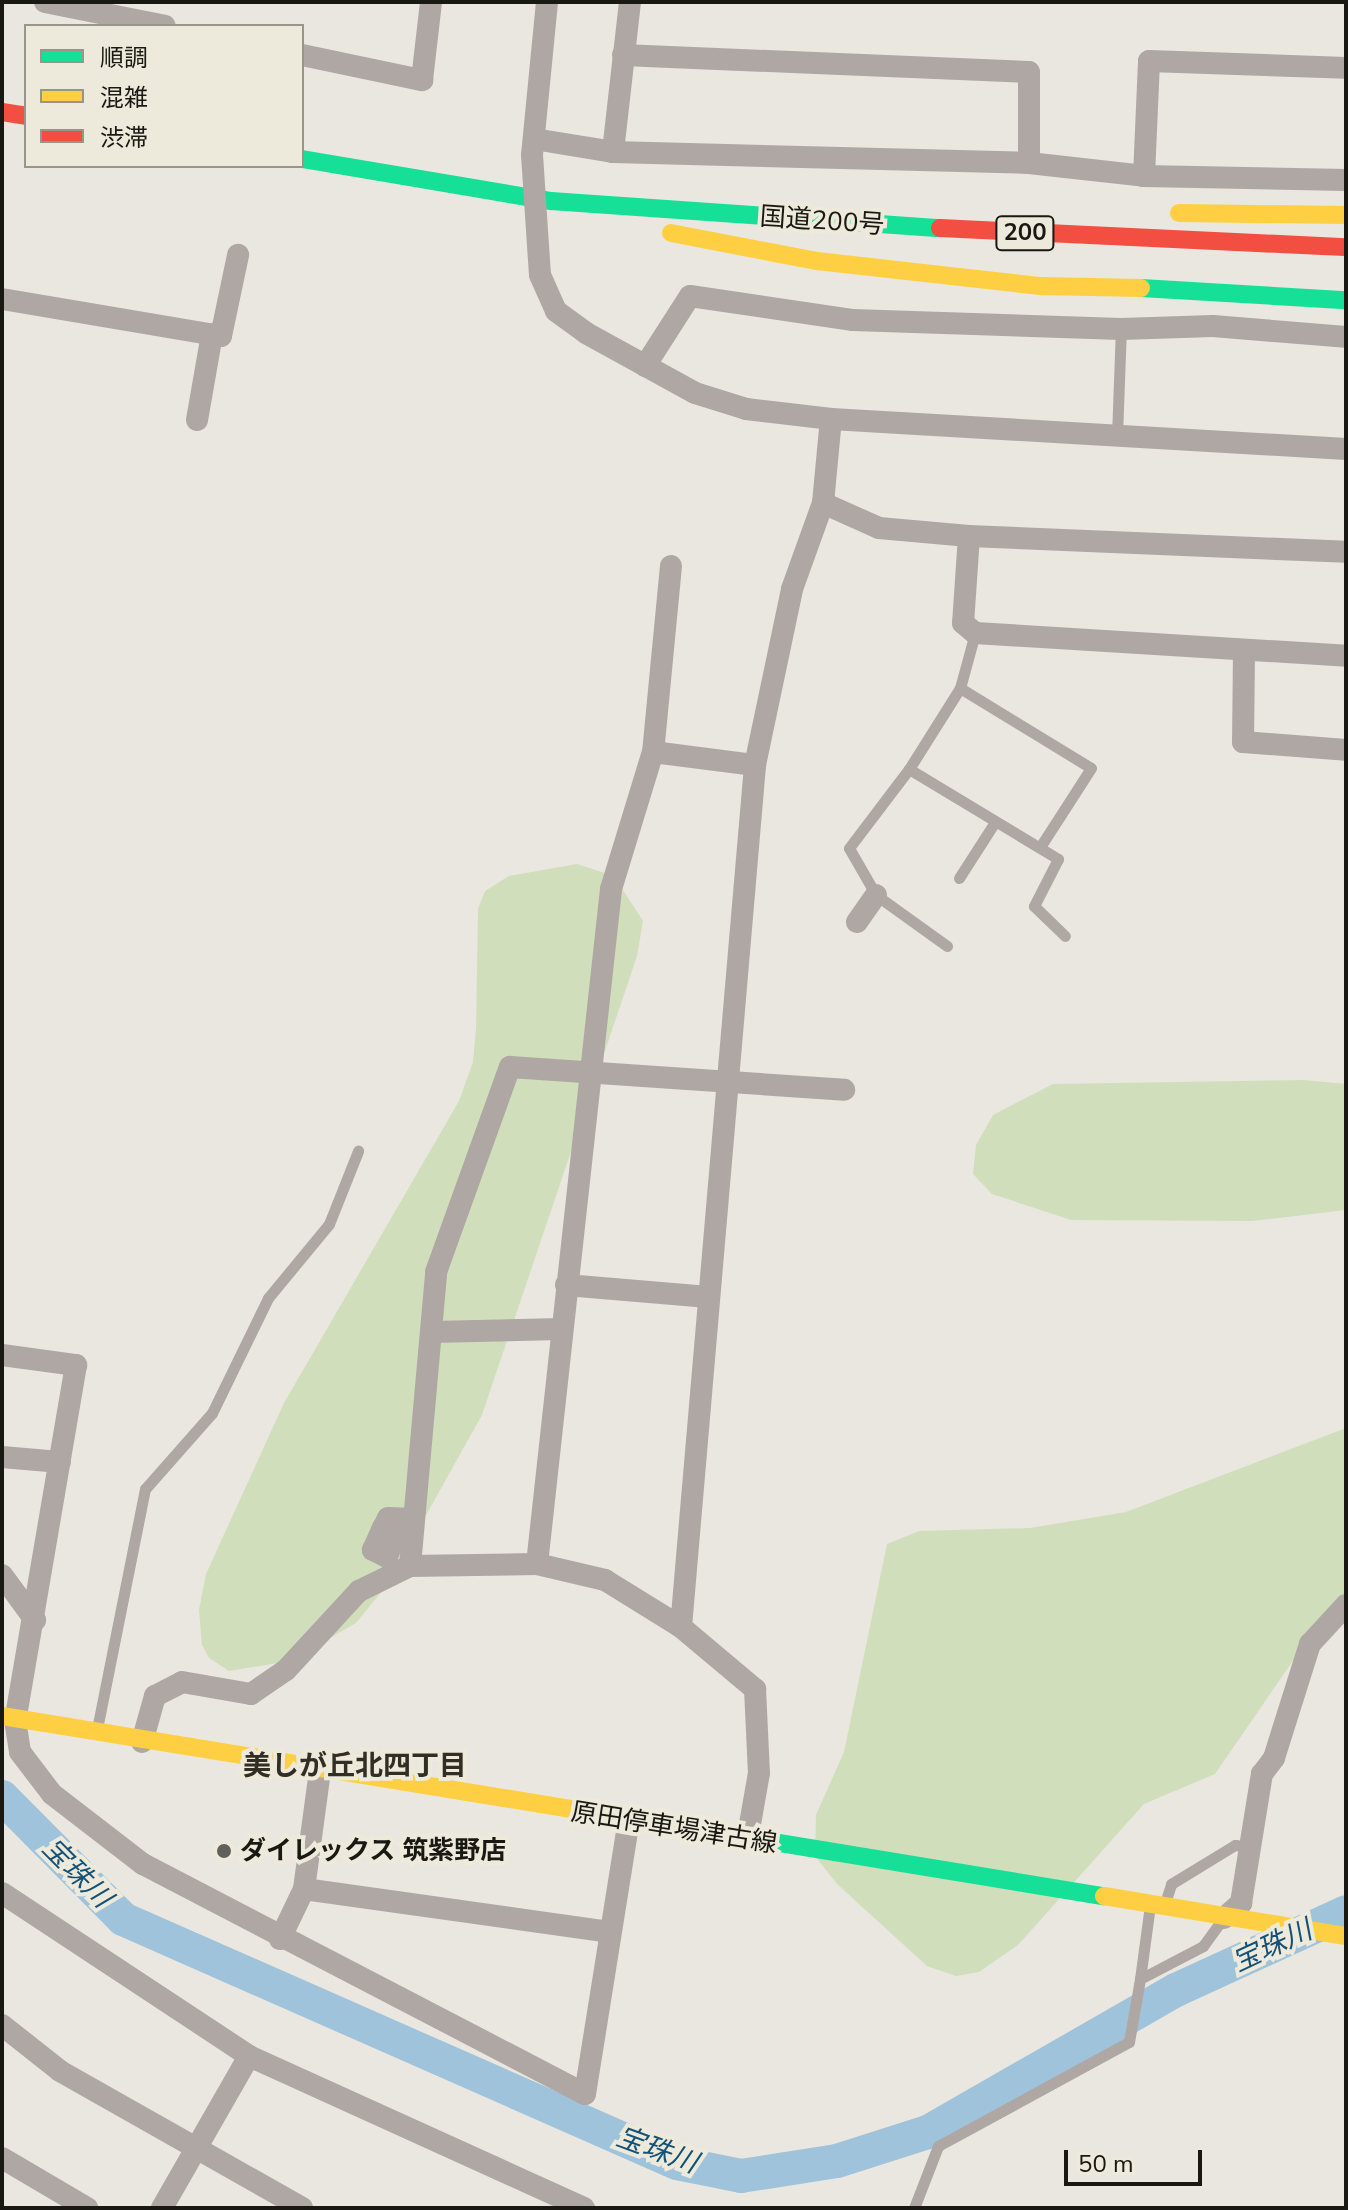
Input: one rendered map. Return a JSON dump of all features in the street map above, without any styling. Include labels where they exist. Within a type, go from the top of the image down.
[{"type":"main road","points":[[2,112],[24,116]]},
{"type":"main road","name":"国道200号","points":[[304,159],[551,201],[703,213],[1346,247]]},
{"type":"main road","points":[[551,201],[640,228],[817,261],[1041,286],[1196,289],[1346,300]]},
{"type":"main road","points":[[703,213],[1080,214]]},
{"type":"main road","points":[[1157,213],[1346,215]]},
{"type":"main road","name":"原田停車場津古線","points":[[9,1718],[747,1841],[1346,1936]]},
{"type":"street","points":[[45,2],[114,9],[159,24]]},
{"type":"street","points":[[304,55],[422,80],[431,2]]},
{"type":"street","points":[[547,2],[533,147],[540,275],[556,311],[586,333],[695,393],[746,409],[831,419],[1346,449]]},
{"type":"street","points":[[613,152],[630,2]]},
{"type":"street","points":[[623,55],[1029,72],[1029,163]]},
{"type":"street","points":[[1144,176],[1149,61],[1346,68]]},
{"type":"street","points":[[533,147],[613,152],[1029,163],[1144,176],[1346,180]]},
{"type":"street","points":[[2,299],[221,336],[238,255]]},
{"type":"street","points":[[645,366],[690,296],[853,320],[1121,329],[1213,326],[1346,337]]},
{"type":"street","points":[[197,420],[212,334]]},
{"type":"street","points":[[681,1627],[755,765],[792,589],[823,503],[831,419]]},
{"type":"street","points":[[823,503],[879,528],[969,536],[1346,552]]},
{"type":"street","points":[[969,536],[963,623],[975,633],[1346,656]]},
{"type":"street","points":[[537,1564],[611,889],[653,752],[671,566]]},
{"type":"street","points":[[1244,650],[1243,742],[1346,750]]},
{"type":"street","points":[[653,752],[755,765]]},
{"type":"street","points":[[857,922],[876,895]]},
{"type":"street","points":[[410,1566],[436,1272],[510,1067],[844,1090]]},
{"type":"street","points":[[566,1285],[708,1297]]},
{"type":"street","points":[[432,1332],[561,1329]]},
{"type":"street","points":[[2,1355],[76,1365],[35,1620],[9,1718],[20,1752],[52,1794],[143,1864],[280,1939],[585,2094],[629,1820]]},
{"type":"street","points":[[2,1457],[60,1462]]},
{"type":"street","points":[[383,1528],[388,1518],[414,1519]]},
{"type":"street","points":[[142,1742],[155,1696],[182,1682],[251,1694],[286,1670],[359,1591],[410,1566],[537,1564],[605,1580],[681,1627],[755,1689],[759,1773],[747,1841]]},
{"type":"street","points":[[2,1575],[35,1620]]},
{"type":"street","points":[[1231,1919],[1241,1903],[1262,1774],[1274,1758],[1310,1644],[1346,1605]]},
{"type":"street","points":[[280,1939],[304,1889],[320,1770]]},
{"type":"street","points":[[304,1889],[609,1932]]},
{"type":"street","points":[[2,1893],[249,2056],[584,2208]]},
{"type":"street","points":[[2,2025],[60,2071],[302,2208]]},
{"type":"street","points":[[162,2208],[249,2056]]},
{"type":"street","points":[[2,2158],[87,2208]]},
{"type":"lane","points":[[1117,436],[1121,329]]},
{"type":"lane","points":[[947,946],[876,895],[849,848],[909,769],[960,688],[975,633]]},
{"type":"lane","points":[[960,688],[1091,768],[1040,847]]},
{"type":"lane","points":[[909,769],[1058,859],[1034,906],[1065,936]]},
{"type":"lane","points":[[959,878],[995,822]]},
{"type":"lane","points":[[96,1733],[145,1489],[212,1413],[268,1298],[329,1224],[358,1151]]},
{"type":"lane","points":[[914,2208],[938,2146],[1129,2042],[1157,1906],[1171,1884],[1235,1845],[1249,1847]]},
{"type":"lane","points":[[1140,1979],[1203,1946],[1231,1919]]},
{"type":"green space","points":[[577,864],[614,876],[643,921],[637,956],[482,1415],[387,1585],[356,1623],[290,1661],[229,1671],[209,1658],[202,1645],[199,1610],[206,1574],[284,1403],[459,1101],[473,1062],[478,909],[485,891],[509,876]]},
{"type":"green space","points":[[1304,1080],[1346,1084],[1346,1210],[1252,1221],[1071,1220],[992,1194],[973,1174],[976,1145],[993,1115],[1053,1084]]},
{"type":"green space","points":[[1346,1428],[1346,1592],[1332,1604],[1215,1774],[1144,1804],[1018,1945],[979,1972],[956,1976],[927,1966],[837,1884],[815,1856],[816,1815],[844,1752],[887,1544],[919,1531],[1030,1528],[1126,1512]]},
{"type":"waterway","name":"宝珠川","points":[[2,1797],[123,1919],[677,2163],[741,2176],[837,2161],[928,2132],[1176,1990],[1346,1912]]},
{"type":"traffic: fast","points":[[304,159],[551,201],[940,228]]},
{"type":"traffic: fast","points":[[1141,288],[1346,300]]},
{"type":"traffic: fast","points":[[669,1825],[1104,1896]]},
{"type":"traffic: slow","points":[[1179,213],[1346,215]]},
{"type":"traffic: slow","points":[[671,233],[817,261],[1041,286],[1141,288]]},
{"type":"traffic: slow","points":[[2,1716],[669,1825]]},
{"type":"traffic: slow","points":[[1104,1896],[1346,1936]]},
{"type":"traffic: jam","points":[[2,112],[24,116]]},
{"type":"traffic: jam","points":[[940,228],[1346,247]]},
{"type":"place","name":"ダイレックス 筑紫野店","points":[[224,1851]]},
{"type":"district","name":"美しが丘北四丁目","points":[[355,1766]]}]
